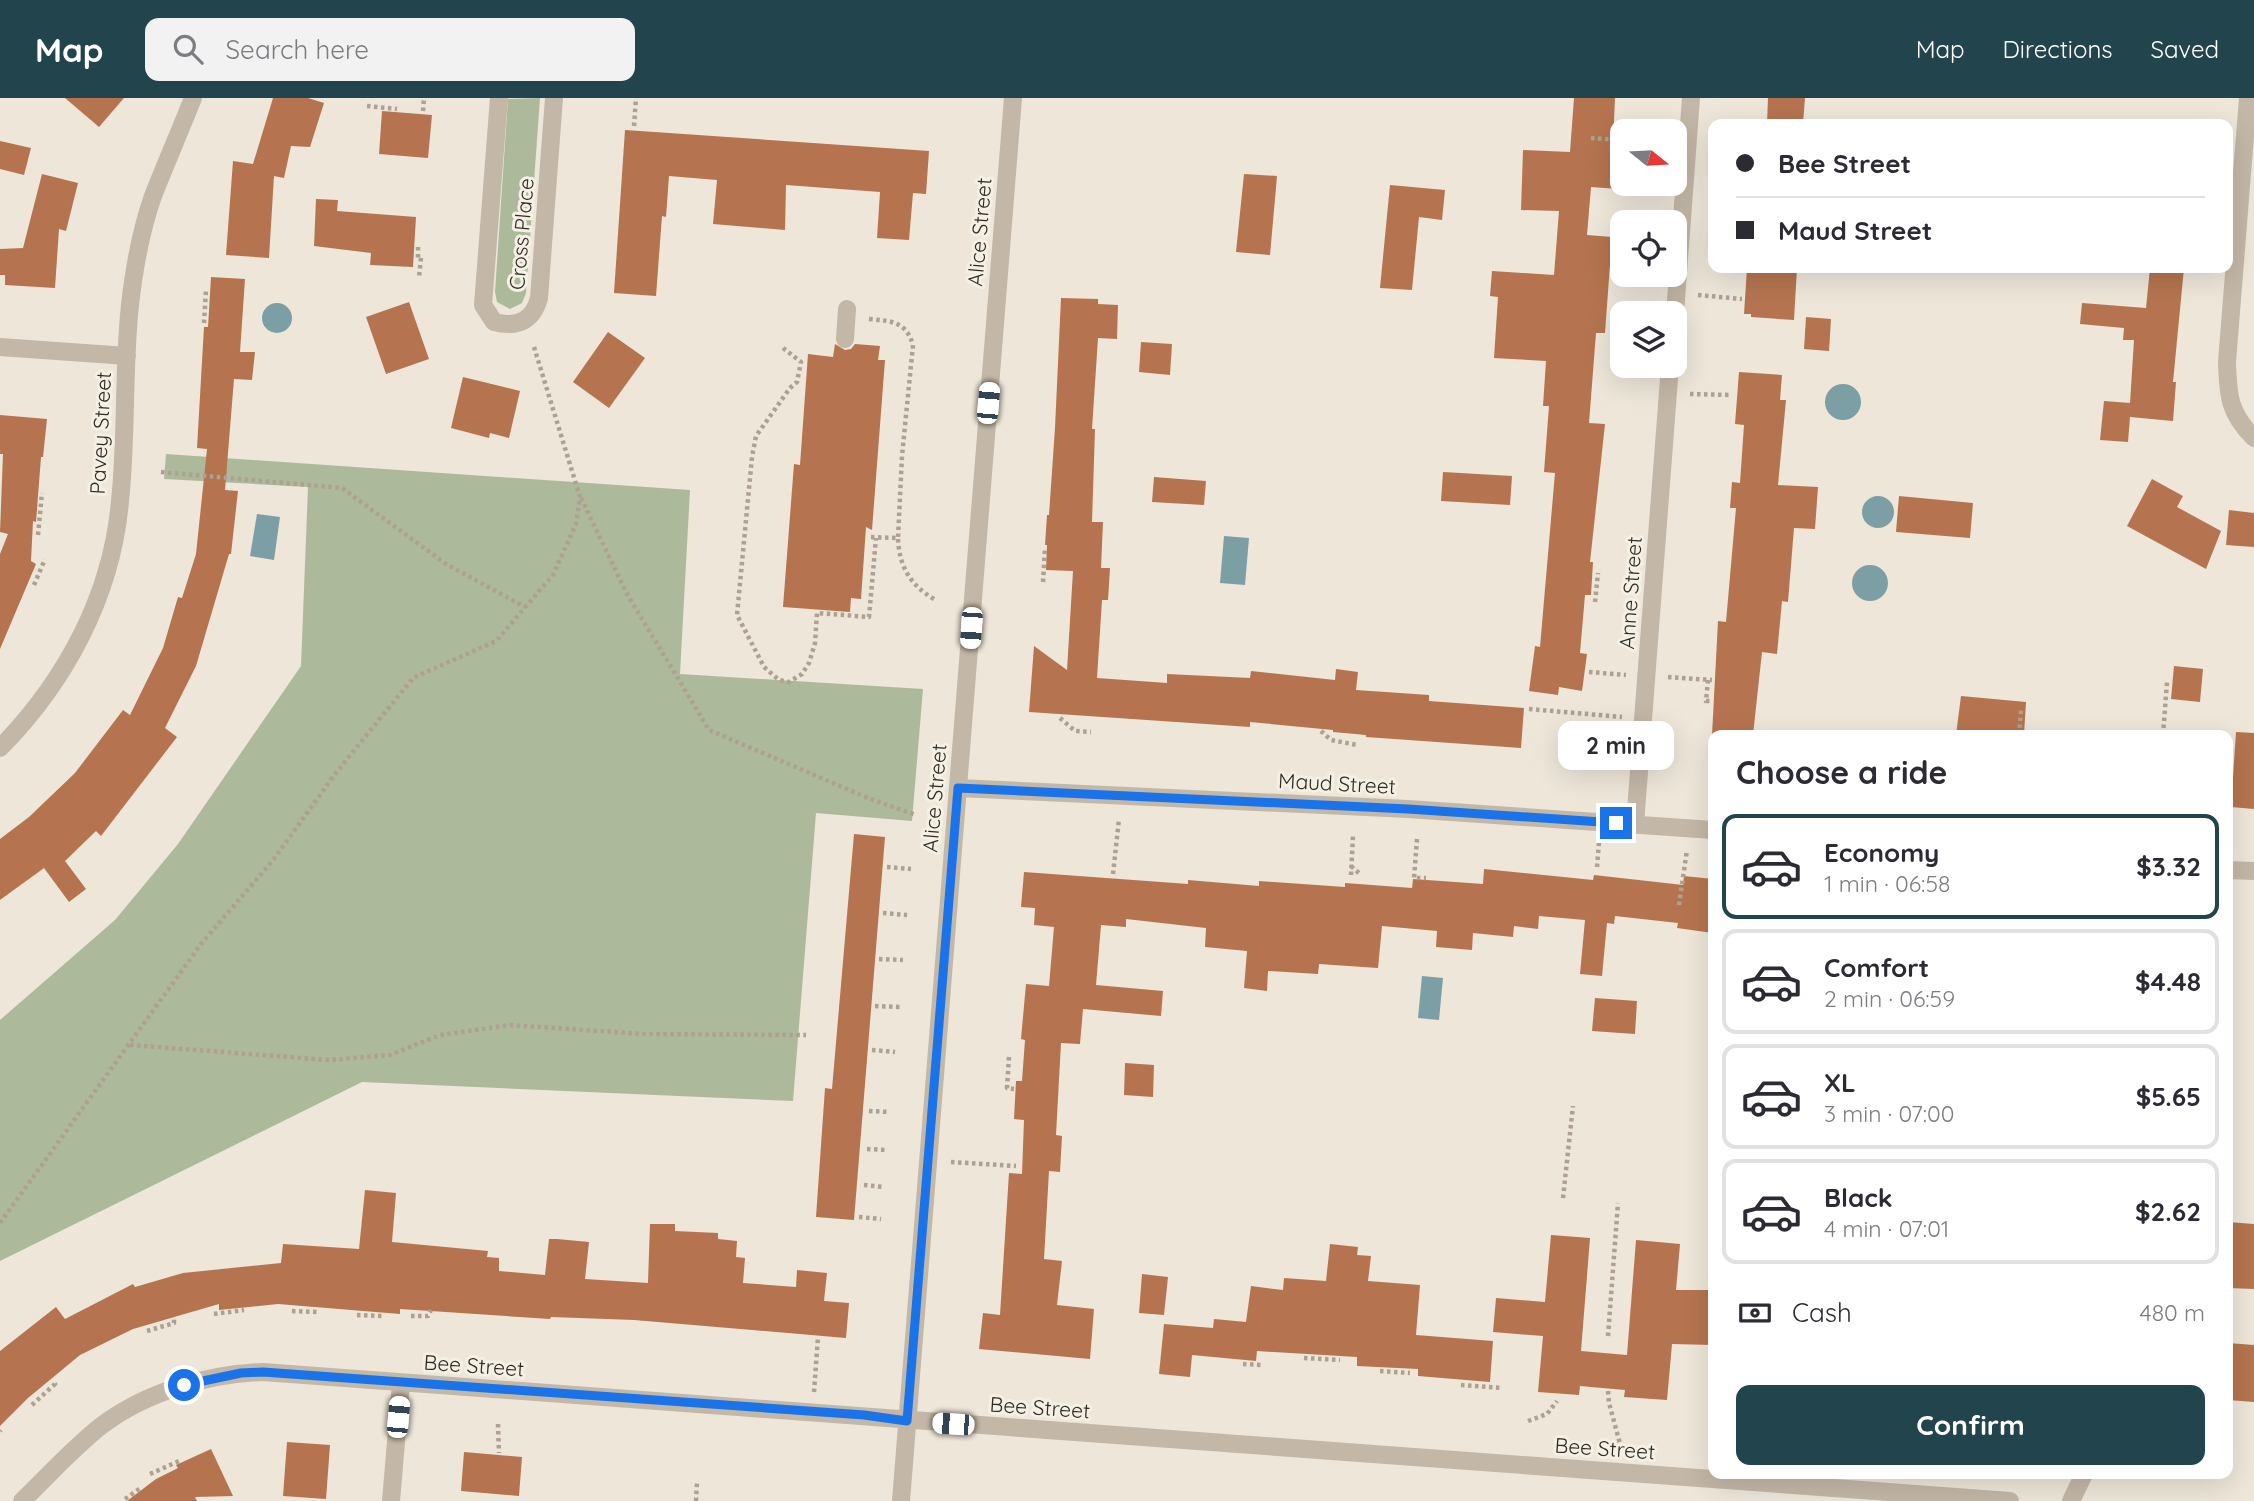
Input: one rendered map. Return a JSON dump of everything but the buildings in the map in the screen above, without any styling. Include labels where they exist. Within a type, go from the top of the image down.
[{"type":"street","name":"Pavey Street","points":[[0,748],[15,733],[64,668],[85,631],[103,582],[113,546],[120,501],[131,304],[144,226],[193,98]]},
{"type":"street","name":"Cross Place","points":[[499,98],[484,305],[494,322],[503,324],[520,323],[530,318],[537,307],[542,288],[554,98]]},
{"type":"street","name":"Alice Street","points":[[901,1501],[1013,98]]},
{"type":"street","points":[[1676,301],[1691,98]]},
{"type":"street","points":[[2248,98],[2227,373],[2228,393],[2235,415],[2254,438]]},
{"type":"street","points":[[845,339],[847,313]]},
{"type":"street","points":[[0,347],[127,356]]},
{"type":"street","name":"Anne Street","points":[[1635,824],[1669,378]]},
{"type":"street","name":"Maud Street","points":[[958,788],[1408,809],[1708,830]]},
{"type":"street","points":[[2233,870],[2254,871]]},
{"type":"street","name":"Bee Street","points":[[22,1501],[101,1426],[151,1398],[184,1385],[241,1373],[263,1372],[1708,1478]]},
{"type":"street","points":[[391,1501],[401,1383]]},
{"type":"street","name":"Bee Street","points":[[1715,1479],[2010,1501]]},
{"type":"street","points":[[2071,1501],[2082,1479]]},
{"type":"path","points":[[423,111],[424,98]]},
{"type":"path","points":[[634,126],[636,98]]},
{"type":"path","points":[[367,106],[397,109]]},
{"type":"path","points":[[1591,138],[1610,139]]},
{"type":"path","points":[[418,247],[418,258],[421,258],[419,277]]},
{"type":"path","points":[[204,323],[206,290]]},
{"type":"path","points":[[1676,294],[1742,299]]},
{"type":"path","points":[[847,313],[898,324],[909,332],[913,345],[902,456],[899,557],[904,570],[914,583],[934,599]]},
{"type":"path","points":[[534,347],[580,497],[627,594],[709,730],[868,799],[916,815]]},
{"type":"path","points":[[783,348],[801,362],[797,382],[756,436],[737,615],[764,667],[779,680],[789,682],[802,674],[809,663],[815,643],[817,613],[869,617],[874,537],[898,538]]},
{"type":"path","points":[[1668,393],[1731,396]]},
{"type":"path","points":[[161,472],[342,488],[446,564],[525,607]]},
{"type":"path","points":[[38,535],[42,494]]},
{"type":"path","points":[[0,1223],[201,944],[274,859],[335,774],[413,678],[496,641],[553,575],[576,524],[580,497]]},
{"type":"path","points":[[1043,582],[1045,548]]},
{"type":"path","points":[[34,585],[45,559]]},
{"type":"path","points":[[1595,602],[1598,573]]},
{"type":"path","points":[[1589,672],[1626,675]]},
{"type":"path","points":[[1647,676],[1710,680],[1706,701],[1710,701]]},
{"type":"path","points":[[2163,730],[2167,682]]},
{"type":"path","points":[[1529,709],[1622,716]]},
{"type":"path","points":[[2019,730],[2021,710]]},
{"type":"path","points":[[1060,718],[1075,731],[1091,732]]},
{"type":"path","points":[[1321,731],[1331,740],[1357,745]]},
{"type":"path","points":[[1114,874],[1119,818]]},
{"type":"path","points":[[1351,875],[1353,836]]},
{"type":"path","points":[[1417,839],[1414,878],[1426,878]]},
{"type":"path","points":[[1597,867],[1599,842]]},
{"type":"path","points":[[1679,905],[1687,848]]},
{"type":"path","points":[[1351,866],[1361,875]]},
{"type":"path","points":[[887,867],[911,869]]},
{"type":"path","points":[[883,913],[907,915]]},
{"type":"path","points":[[878,959],[903,960]]},
{"type":"path","points":[[875,1006],[900,1007]]},
{"type":"path","points":[[130,1045],[329,1060],[390,1055],[440,1035],[510,1026],[642,1034],[806,1035]]},
{"type":"path","points":[[872,1050],[895,1052]]},
{"type":"path","points":[[1009,1057],[1007,1088],[1014,1089]]},
{"type":"path","points":[[1563,1198],[1573,1106]]},
{"type":"path","points":[[869,1111],[890,1112]]},
{"type":"path","points":[[867,1149],[887,1150]]},
{"type":"path","points":[[951,1162],[1016,1166]]},
{"type":"path","points":[[864,1185],[884,1187]]},
{"type":"path","points":[[1608,1336],[1618,1203]]},
{"type":"path","points":[[859,1217],[881,1219]]},
{"type":"path","points":[[214,1314],[244,1310]]},
{"type":"path","points":[[411,1316],[428,1316],[431,1310]]},
{"type":"path","points":[[292,1311],[318,1312]]},
{"type":"path","points":[[357,1315],[382,1316]]},
{"type":"path","points":[[147,1331],[174,1323],[174,1319]]},
{"type":"path","points":[[813,1412],[818,1338]]},
{"type":"path","points":[[1304,1358],[1340,1360]]},
{"type":"path","points":[[1243,1364],[1262,1366]]},
{"type":"path","points":[[1380,1371],[1410,1373]]},
{"type":"path","points":[[32,1405],[55,1384],[53,1382]]},
{"type":"path","points":[[1461,1385],[1502,1388]]},
{"type":"path","points":[[1608,1391],[1622,1450],[1621,1472]]},
{"type":"path","points":[[1528,1421],[1547,1413],[1557,1401]]},
{"type":"path","points":[[498,1424],[499,1453]]},
{"type":"path","points":[[150,1474],[179,1461]]},
{"type":"path","points":[[696,1501],[697,1482]]},
{"type":"path","points":[[125,1499],[142,1487]]},
{"type":"green space","points":[[540,98],[526,293],[522,303],[510,309],[497,302],[495,292],[508,99]]},
{"type":"green space","points":[[166,454],[690,490],[680,674],[923,689],[912,821],[816,813],[793,1101],[362,1082],[0,1261],[0,1020],[115,920],[178,844],[301,666],[308,487],[164,479]]},
{"type":"water","points":[[277,303],[288,307],[292,318],[288,329],[277,333],[266,329],[262,318],[266,307]]},
{"type":"water","points":[[1843,384],[1855,390],[1861,402],[1855,414],[1843,420],[1831,414],[1825,402],[1831,390]]},
{"type":"water","points":[[1878,496],[1889,501],[1894,512],[1889,523],[1878,528],[1867,523],[1862,512],[1867,501]]},
{"type":"water","points":[[257,514],[280,517],[274,560],[250,556]]},
{"type":"water","points":[[1224,536],[1249,538],[1245,585],[1220,583]]},
{"type":"water","points":[[1870,565],[1882,571],[1888,583],[1882,595],[1870,601],[1858,595],[1852,583],[1858,571]]},
{"type":"water","points":[[1422,976],[1443,978],[1439,1020],[1418,1018]]},
{"type":"route","points":[[184,1385],[241,1373],[263,1372],[864,1415],[907,1421],[958,788],[1408,809],[1616,823]]}]
